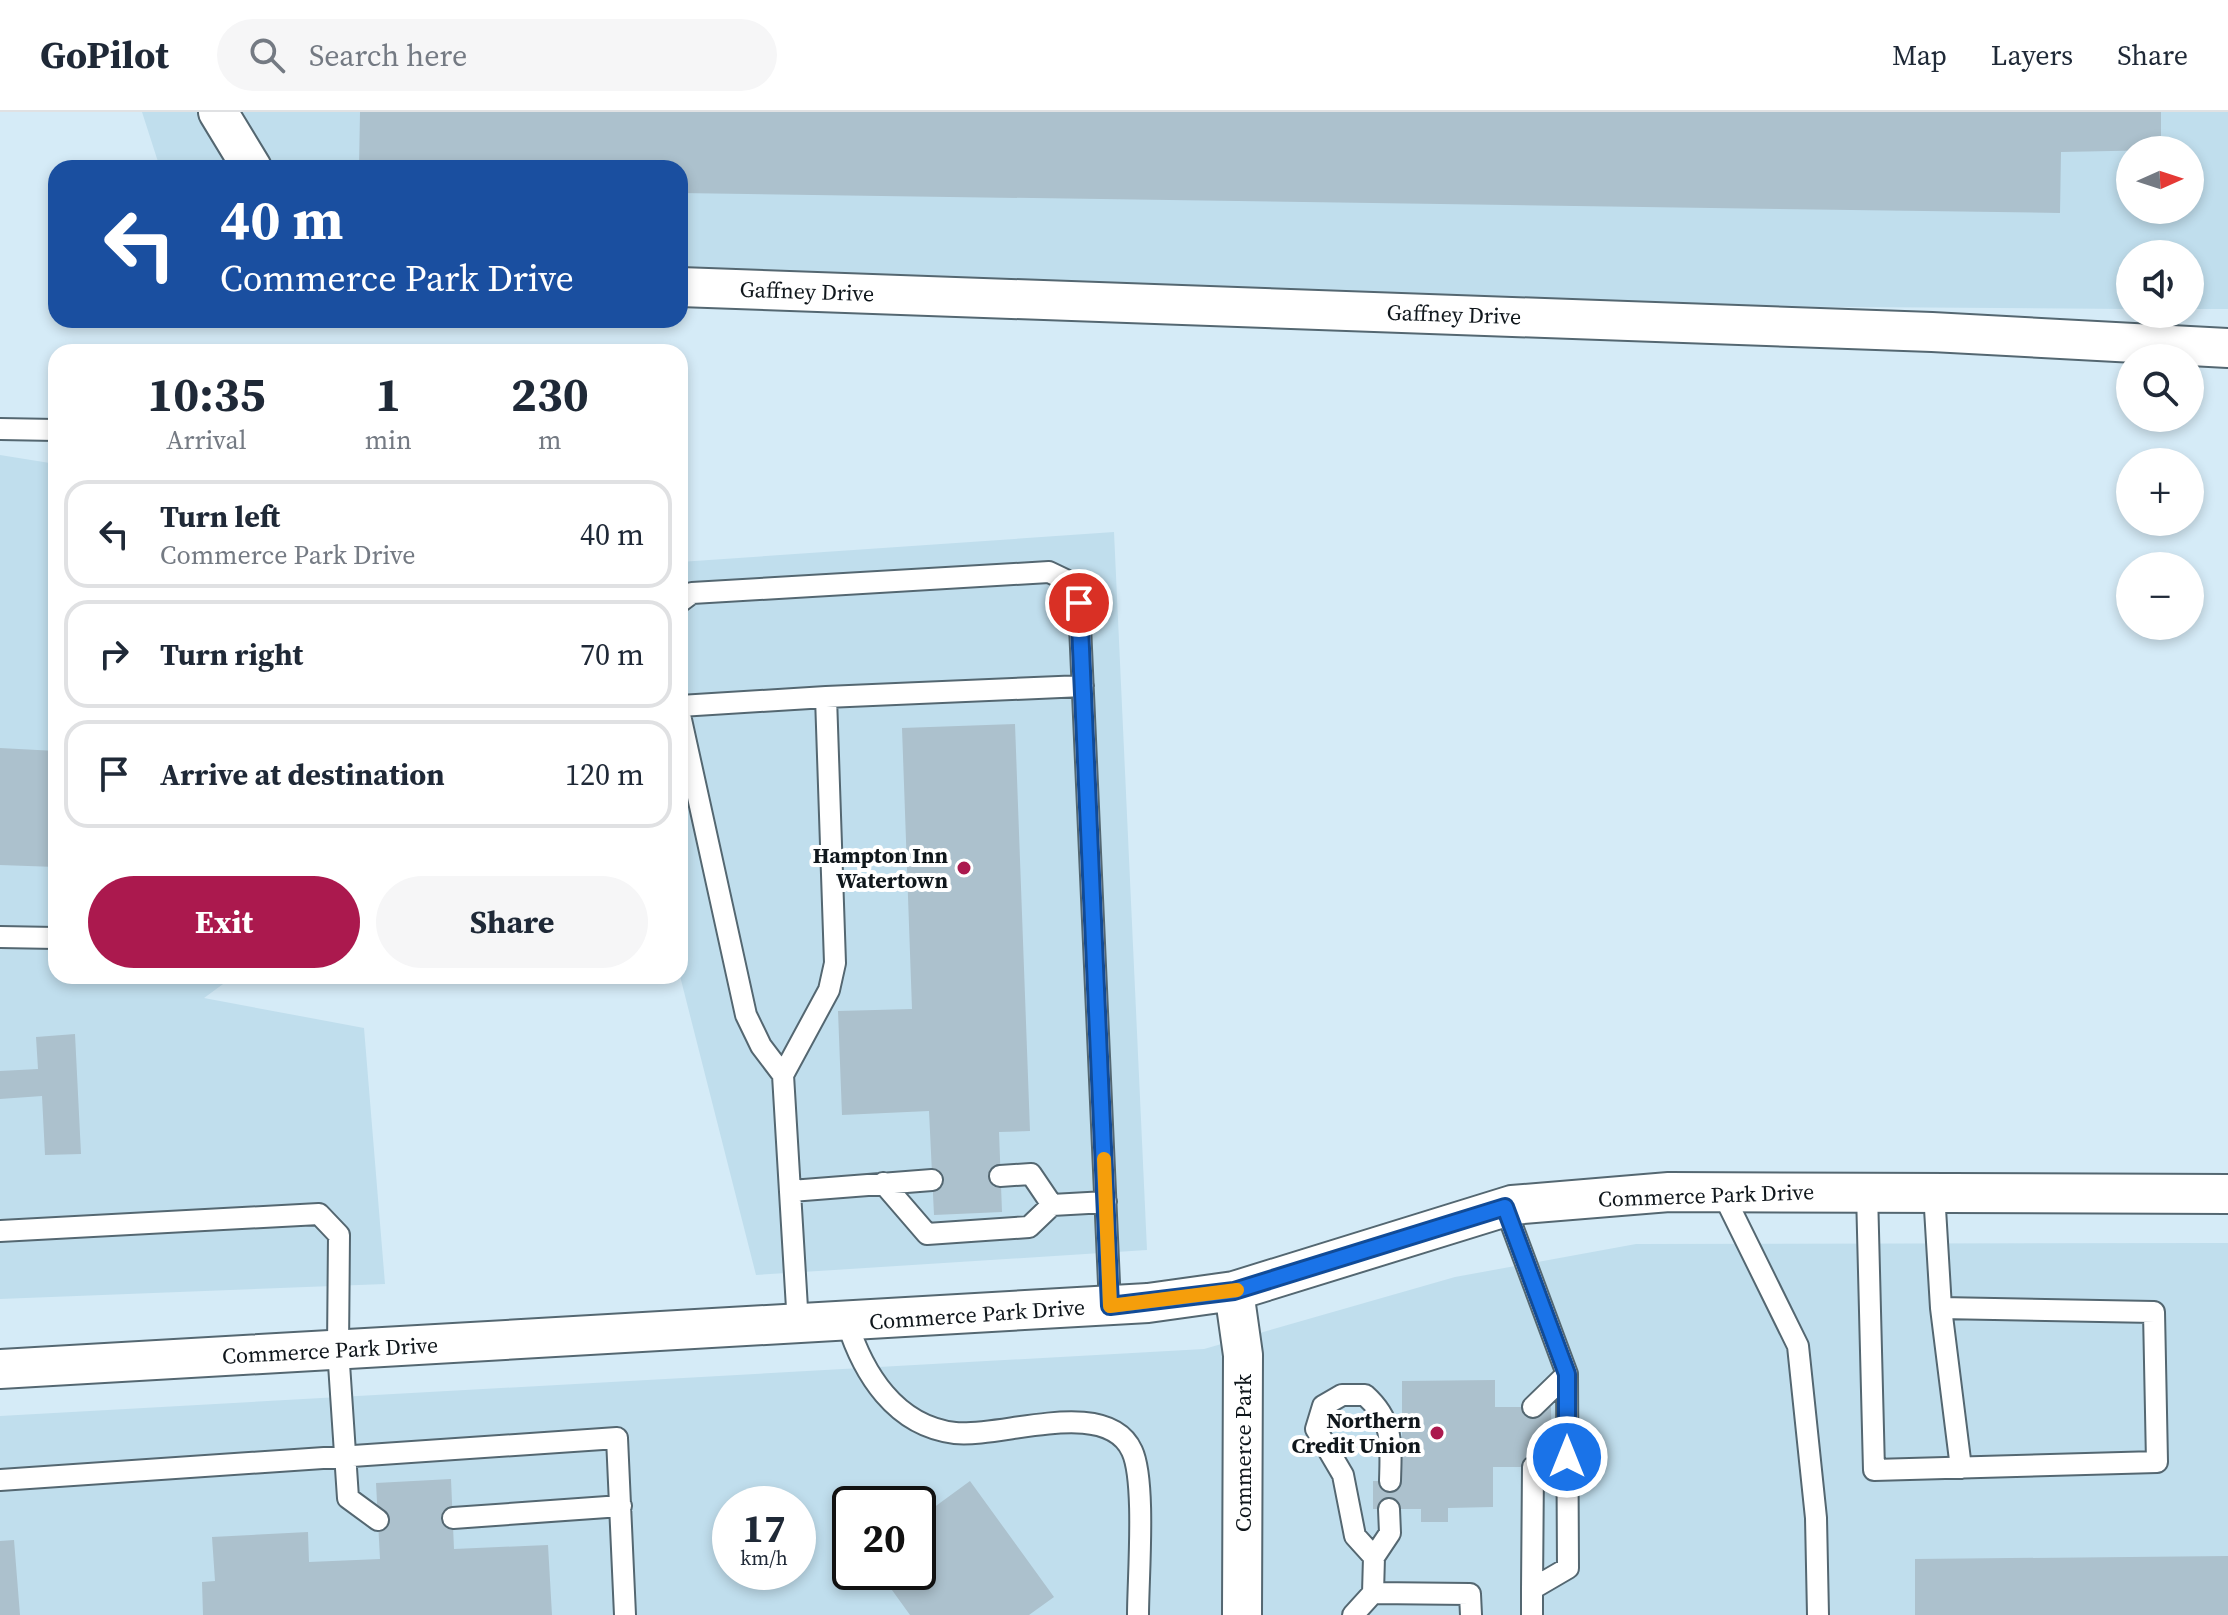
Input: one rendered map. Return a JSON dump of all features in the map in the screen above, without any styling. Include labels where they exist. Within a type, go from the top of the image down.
[{"type":"street","points":[[218,112],[247,160]]},
{"type":"street","name":"Gaffney Drive","points":[[688,287],[1932,332],[2228,348]]},
{"type":"street","name":"Commerce Park Drive","points":[[0,1369],[1110,1306],[1234,1291],[1505,1207],[1669,1192],[2228,1194]]},
{"type":"street","name":"Commerce Park","points":[[1234,1291],[1243,1355],[1242,1615]]},
{"type":"lane","points":[[0,429],[48,430]]},
{"type":"lane","points":[[688,596],[692,593],[1049,572],[1072,583],[1079,603],[1110,1306]]},
{"type":"lane","points":[[688,706],[1083,686]]},
{"type":"lane","points":[[798,1325],[783,1075],[829,990],[835,963],[826,697]]},
{"type":"lane","points":[[688,751],[746,1015],[761,1046],[783,1075]]},
{"type":"lane","points":[[0,937],[48,938]]},
{"type":"lane","points":[[1000,1176],[1031,1174],[1052,1205]]},
{"type":"lane","points":[[791,1191],[932,1180]]},
{"type":"lane","points":[[883,1183],[927,1234],[1029,1227],[1052,1205],[1106,1202]]},
{"type":"lane","points":[[1722,1192],[1798,1346],[1816,1518],[1818,1615]]},
{"type":"lane","points":[[1867,1192],[1874,1470],[2157,1462],[2154,1312],[1941,1308]]},
{"type":"lane","points":[[1934,1192],[1941,1308],[1961,1468]]},
{"type":"lane","points":[[1505,1207],[1567,1374],[1568,1568],[1532,1589]]},
{"type":"lane","points":[[0,1231],[319,1214],[339,1235],[338,1349],[342,1455],[348,1498],[378,1520]]},
{"type":"lane","points":[[847,1322],[858,1359],[884,1397],[920,1421],[955,1433],[1087,1422],[1119,1431],[1133,1452],[1138,1480],[1138,1615]]},
{"type":"lane","points":[[1533,1407],[1567,1374]]},
{"type":"lane","points":[[1374,1557],[1355,1536],[1343,1475],[1316,1429],[1323,1406],[1342,1395],[1365,1395],[1383,1412],[1391,1442],[1390,1481]]},
{"type":"lane","points":[[0,1480],[617,1438],[625,1615]]},
{"type":"lane","points":[[1532,1615],[1533,1467]]},
{"type":"lane","points":[[453,1518],[621,1506]]},
{"type":"lane","points":[[1353,1615],[1373,1593],[1374,1557],[1390,1533],[1389,1509]]},
{"type":"lane","points":[[1373,1593],[1470,1594],[1471,1615]]},
{"type":"shaded area","points":[[142,112],[2228,112],[2228,309],[2204,309],[2204,240],[2116,240],[2116,309],[688,299],[688,160],[157,160]]},
{"type":"shaded area","points":[[0,455],[48,463],[48,984],[223,984],[204,998],[364,1028],[385,1284],[0,1299]]},
{"type":"shaded area","points":[[1114,532],[1147,1250],[756,1275],[682,984],[688,984],[688,561]]},
{"type":"shaded area","points":[[2228,1243],[2228,1615],[0,1615],[0,1416],[1204,1349],[1455,1277],[1636,1244]]},
{"type":"building","points":[[360,112],[2161,112],[2161,136],[2116,136],[2116,151],[2061,152],[2060,213],[688,193],[688,160],[359,160]]},
{"type":"building","name":"Hampton Inn Watertown","points":[[1015,724],[1030,1131],[999,1132],[1002,1212],[934,1215],[929,1111],[842,1115],[838,1011],[912,1009],[902,728]]},
{"type":"building","points":[[0,748],[48,751],[48,867],[0,865]]},
{"type":"building","points":[[75,1034],[81,1154],[45,1155],[42,1096],[0,1099],[0,1071],[38,1069],[36,1037]]},
{"type":"building","points":[[1495,1380],[1495,1407],[1551,1407],[1552,1467],[1493,1467],[1493,1507],[1448,1508],[1448,1522],[1421,1522],[1421,1509],[1373,1509],[1373,1481],[1402,1481],[1402,1381]]},
{"type":"building","points":[[451,1479],[454,1549],[548,1545],[552,1615],[203,1615],[202,1582],[215,1581],[212,1537],[308,1532],[309,1562],[380,1559],[376,1483]]},
{"type":"building","points":[[970,1481],[1054,1597],[1029,1615],[910,1615],[892,1590],[936,1590],[936,1506]]},
{"type":"building","points":[[14,1540],[20,1615],[0,1615],[0,1541]]},
{"type":"building","points":[[2228,1556],[2228,1615],[1915,1615],[1915,1559]]},
{"type":"slow traffic","points":[[1104,1159],[1110,1306],[1237,1290]]},
{"type":"place","name":"Hampton Inn Watertown","points":[[964,868]]},
{"type":"place","name":"Northern Credit Union","points":[[1437,1433]]},
{"type":"route","points":[[1079,603],[1110,1306],[1234,1291],[1505,1207],[1567,1374],[1567,1457]]}]
